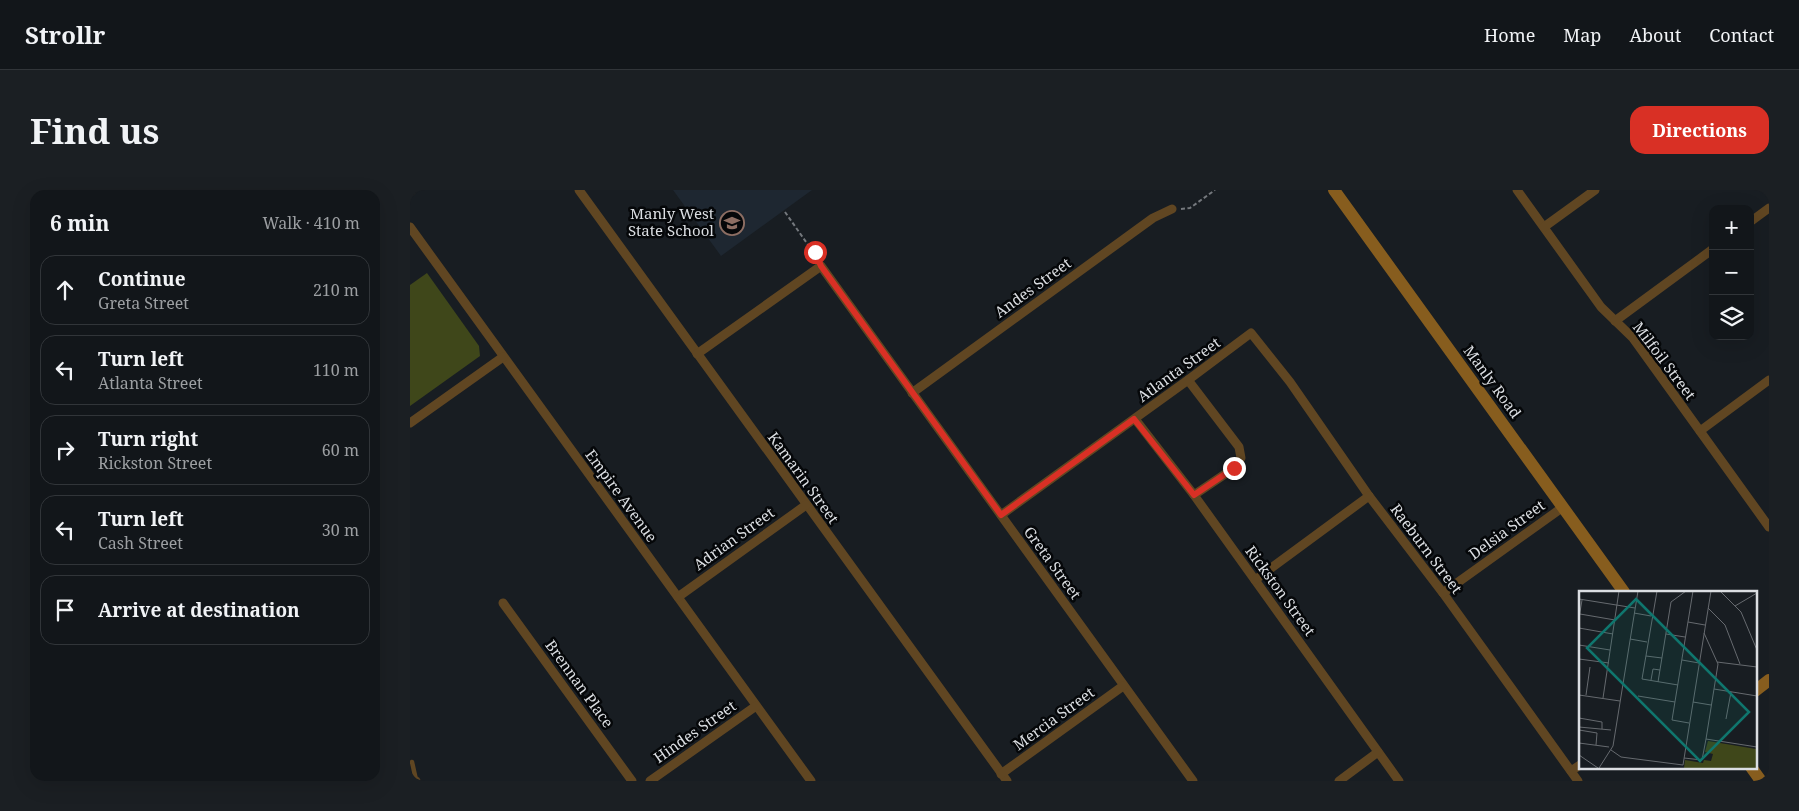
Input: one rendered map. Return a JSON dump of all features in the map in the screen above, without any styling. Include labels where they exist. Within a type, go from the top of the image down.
[{"type":"main road","name":"Manly Road","points":[[1334,190],[1623,591]]},
{"type":"main road","points":[[1756,689],[1769,680]]},
{"type":"main road","points":[[1751,768],[1760,781]]},
{"type":"street","name":"Kamarin Street","points":[[579,190],[1004,777]]},
{"type":"street","name":"Milfoil Street","points":[[1517,190],[1601,307],[1633,338],[1769,527]]},
{"type":"street","points":[[1544,227],[1595,190]]},
{"type":"street","points":[[1754,219],[1769,208]]},
{"type":"street","name":"Andes Street","points":[[912,393],[1153,218],[1172,210]]},
{"type":"street","name":"Empire Avenue","points":[[410,227],[811,781]]},
{"type":"street","points":[[1615,321],[1712,250]]},
{"type":"street","points":[[697,354],[821,266]]},
{"type":"street","name":"Greta Street","points":[[821,266],[1193,781]]},
{"type":"street","name":"Atlanta Street","points":[[1001,515],[1251,333]]},
{"type":"street","name":"Raeburn Street","points":[[1251,333],[1290,382],[1369,496],[1443,593],[1578,781]]},
{"type":"street","points":[[410,423],[503,357]]},
{"type":"street","points":[[1188,380],[1239,447],[1242,458],[1234,468],[1194,495]]},
{"type":"street","points":[[1700,431],[1769,380]]},
{"type":"street","name":"Rickston Street","points":[[1134,419],[1194,495],[1399,781]]},
{"type":"street","points":[[1255,580],[1369,496]]},
{"type":"street","name":"Adrian Street","points":[[678,597],[806,505]]},
{"type":"street","name":"Delsia Street","points":[[1443,593],[1562,507]]},
{"type":"street","name":"Brennan Place","points":[[503,603],[632,781]]},
{"type":"street","name":"Mercia Street","points":[[1004,777],[1123,686]]},
{"type":"street","name":"Hindes Street","points":[[650,781],[756,706]]},
{"type":"street","points":[[1339,781],[1378,752]]},
{"type":"street","points":[[1571,771],[1579,766]]},
{"type":"lane","points":[[412,762],[416,781]]},
{"type":"path","points":[[1172,210],[1190,208],[1215,190]]},
{"type":"path","points":[[785,212],[815,252],[821,266]]},
{"type":"shaded area","name":"Manly West State School","points":[[673,190],[812,190],[721,256]]},
{"type":"green space","points":[[427,273],[479,346],[480,356],[410,406],[410,285]]},
{"type":"place","name":"Manly West State School","points":[[732,223]]},
{"type":"route","points":[[815,252],[821,266],[1001,515],[1134,419],[1194,495],[1234,468]]}]
